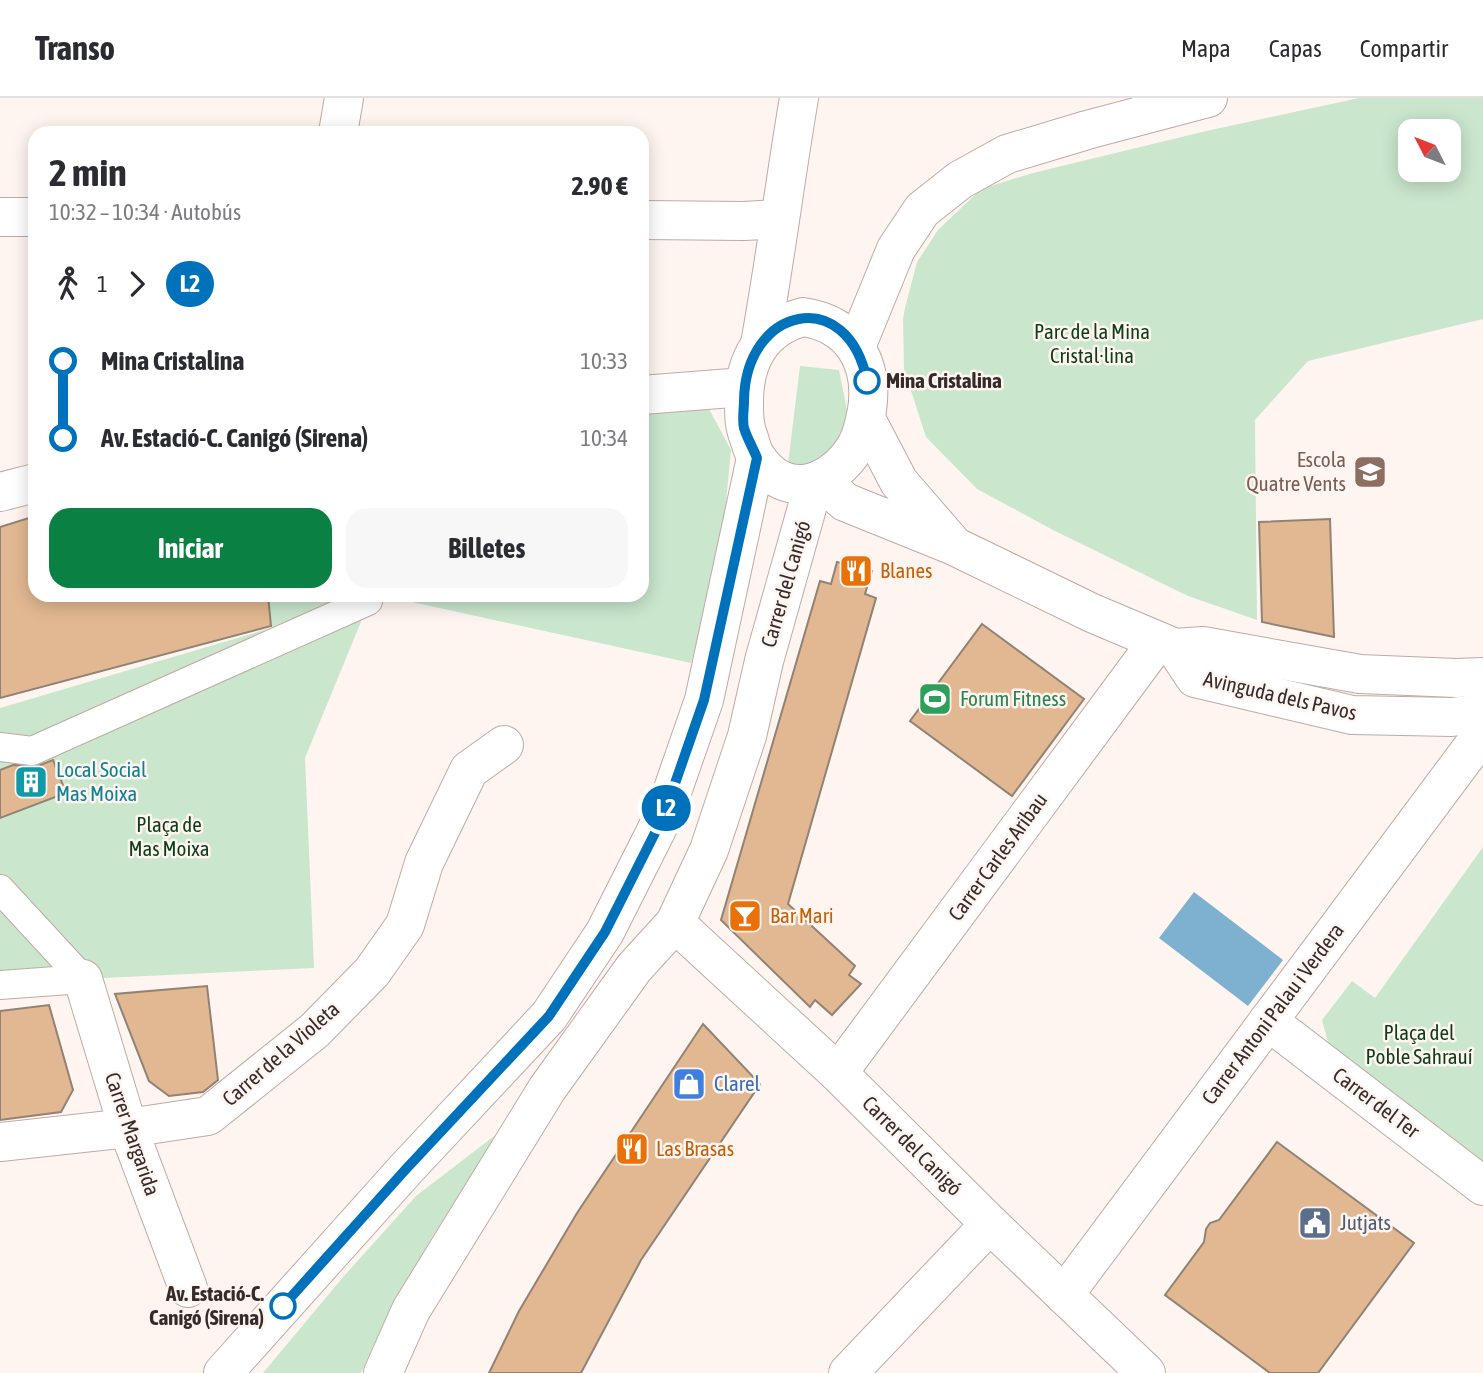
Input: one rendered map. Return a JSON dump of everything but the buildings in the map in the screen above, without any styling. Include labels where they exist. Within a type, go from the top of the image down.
[{"type":"street","points":[[339,126],[344,98]]},
{"type":"street","points":[[774,268],[791,292],[822,320],[841,331],[856,347],[864,363],[869,392],[866,419],[857,445],[838,467],[817,481],[799,485],[787,483],[772,474],[757,458],[744,426],[744,387],[750,364],[760,344],[799,98]]},
{"type":"street","points":[[856,347],[896,249],[922,211],[960,180],[1007,154],[1184,101]]},
{"type":"street","points":[[0,217],[28,217]]},
{"type":"street","points":[[649,220],[780,219]]},
{"type":"street","points":[[760,344],[786,321],[803,317],[822,320]]},
{"type":"street","points":[[649,394],[744,387]]},
{"type":"street","name":"Avinguda dels Pavos","points":[[866,419],[899,482],[954,546]]},
{"type":"street","points":[[227,1370],[406,1169],[549,1016],[605,932],[664,815],[704,700],[757,458]]},
{"type":"street","name":"Avinguda dels Pavos","points":[[817,481],[845,502],[954,546],[1166,645],[1203,646],[1360,674],[1483,677]]},
{"type":"street","name":"Carrer del Canigó","points":[[383,1373],[411,1310],[547,1089],[634,968],[675,923],[709,850],[747,736],[764,661],[817,481]]},
{"type":"street","points":[[0,492],[28,484]]},
{"type":"street","points":[[0,747],[32,751],[366,602]]},
{"type":"street","name":"Avinguda dels Pavos","points":[[1166,645],[1195,678],[1352,715],[1452,717],[1483,713]]},
{"type":"street","name":"Carrer Carles Aribau","points":[[838,1073],[1166,645]]},
{"type":"street","name":"Carrer Antoni Palau i Verdera","points":[[1064,1295],[1483,733]]},
{"type":"street","name":"Carrer de la Violeta","points":[[0,1142],[208,1116],[314,1031],[372,972],[405,925],[424,863],[469,770],[504,745]]},
{"type":"street","points":[[0,889],[83,979]]},
{"type":"street","name":"Carrer del Canigó","points":[[675,923],[838,1073],[990,1224],[1146,1373]]},
{"type":"street","points":[[549,1016],[634,968]]},
{"type":"street","points":[[0,985],[83,979]]},
{"type":"street","name":"Carrer Margarida","points":[[83,979],[128,1128],[188,1288]]},
{"type":"street","name":"Carrer del Ter","points":[[1268,1021],[1483,1186]]},
{"type":"street","points":[[848,1373],[990,1224]]},
{"type":"green space","name":"Parc de la Mina Cristal·lina","points":[[1359,98],[1483,98],[1483,319],[1308,361],[1255,420],[1257,620],[1188,596],[1053,530],[977,489],[926,437],[904,369],[903,319],[917,262],[938,230],[981,189],[1033,173]]},
{"type":"green space","points":[[800,366],[839,370],[849,420],[827,455],[820,460],[801,465],[788,464]]},
{"type":"green space","points":[[709,409],[731,450],[722,544],[691,663],[412,602],[649,602],[649,413]]},
{"type":"green space","name":"Plaça de Mas Moixa","points":[[269,602],[369,602],[305,758],[314,968],[83,979],[0,980],[0,708],[271,628]]},
{"type":"green space","name":"Plaça del Poble Sahrauí","points":[[1483,847],[1483,1175],[1332,1057],[1322,1020],[1352,981],[1375,998]]},
{"type":"green space","points":[[502,1130],[426,1248],[361,1373],[263,1373],[344,1276],[416,1196]]},
{"type":"water","points":[[1194,892],[1283,960],[1248,1006],[1159,938]]},
{"type":"bus line","name":"L2","points":[[283,1306],[549,1016],[605,932],[664,815],[704,700],[757,458],[744,426],[744,387],[750,364],[760,344],[786,321],[803,317],[822,320],[841,331],[856,347],[864,363],[867,381]]},
{"type":"place","name":"Mina Cristalina","points":[[867,381]]},
{"type":"place","name":"Escola Quatre Vents","points":[[1370,472]]},
{"type":"place","name":"Blanes","points":[[856,571]]},
{"type":"place","name":"Forum Fitness","points":[[935,699]]},
{"type":"place","name":"Local Social Mas Moixa","points":[[31,782]]},
{"type":"place","name":"Bar Mari","points":[[745,916]]},
{"type":"place","name":"Clarel","points":[[689,1084]]},
{"type":"place","name":"Las Brasas","points":[[632,1149]]},
{"type":"place","name":"Jutjats","points":[[1315,1223]]},
{"type":"place","name":"Av. Estació-C. Canigó (Sirena)","points":[[283,1306]]}]
